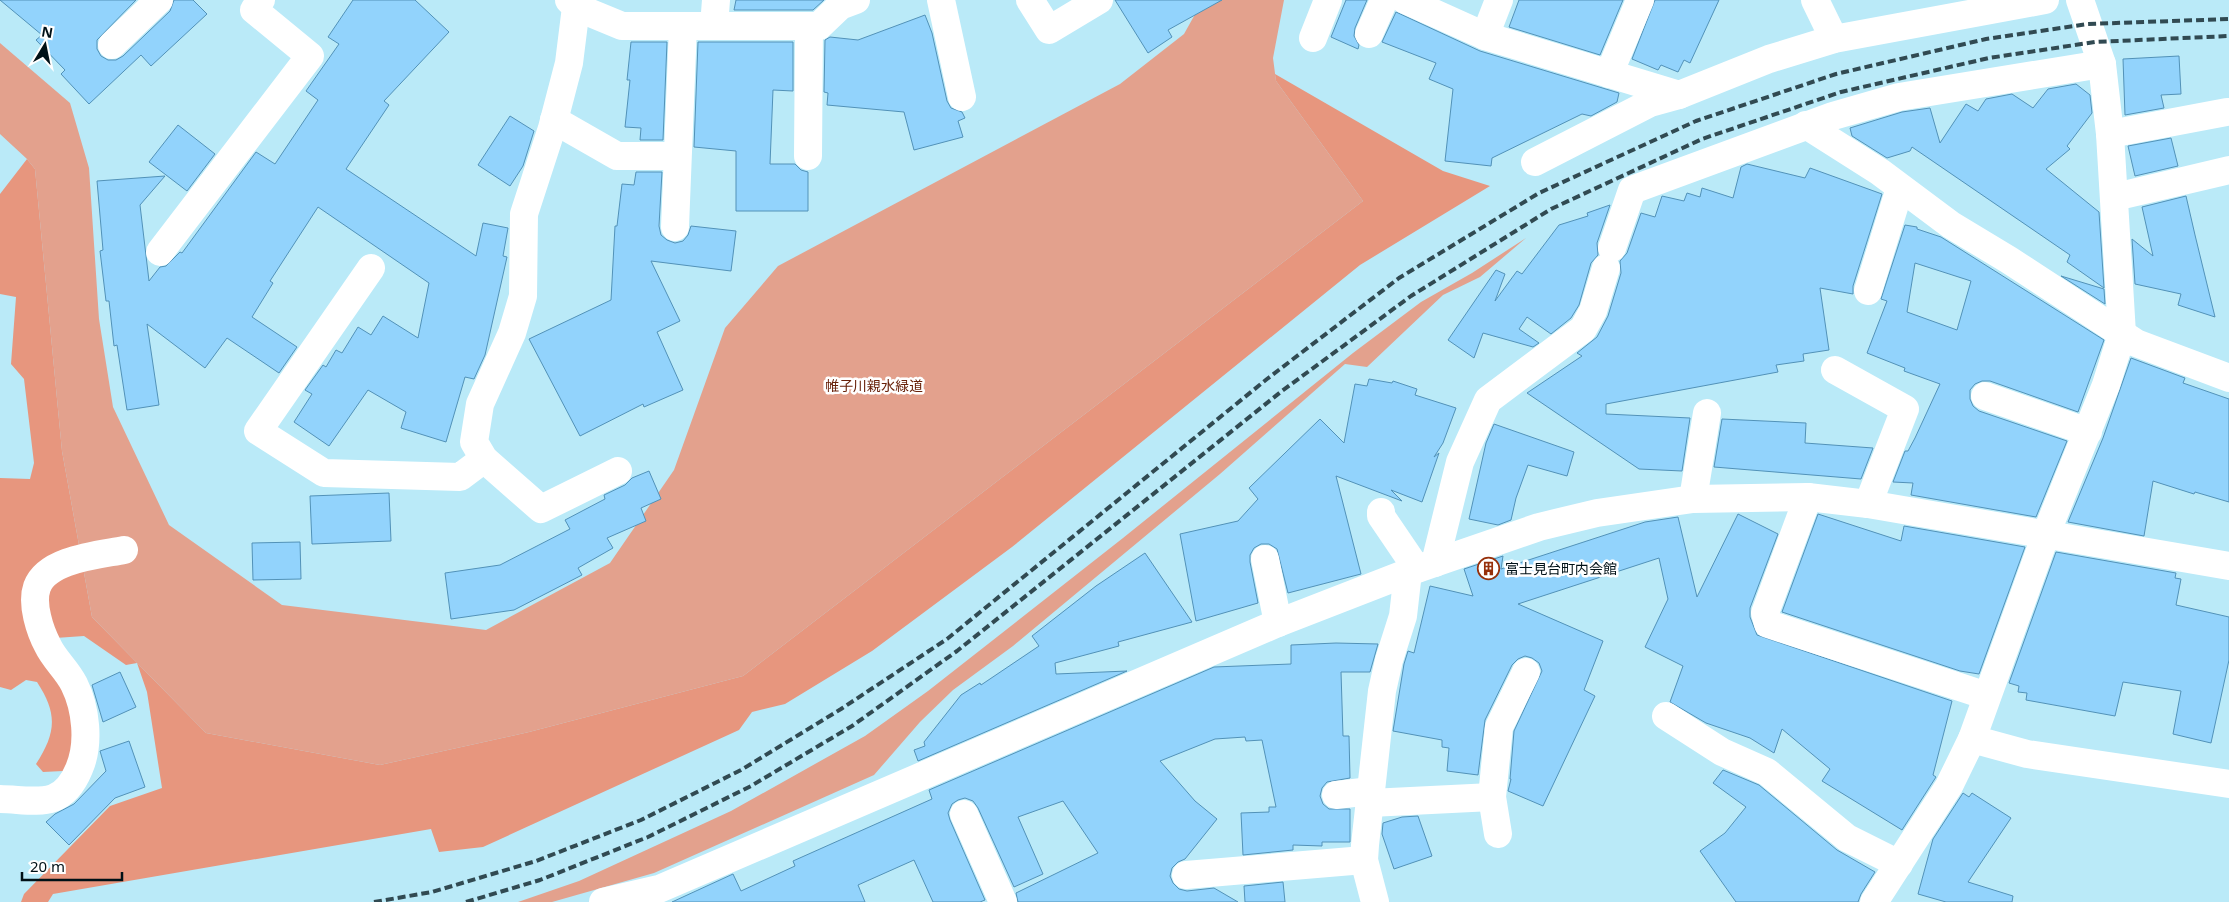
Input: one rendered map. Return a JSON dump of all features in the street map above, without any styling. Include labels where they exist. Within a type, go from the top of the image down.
[{"type":"street","points":[[112,45],[159,0]]},
{"type":"street","points":[[160,252],[310,56],[254,10],[261,0]]},
{"type":"street","points":[[618,471],[541,509],[484,459],[474,442],[480,404],[512,333],[523,296],[524,214],[554,120],[569,63],[573,4],[622,26],[684,26],[715,13],[819,26],[840,6],[856,0]]},
{"type":"street","points":[[941,0],[962,97]]},
{"type":"street","points":[[1030,0],[1049,30],[1099,0]]},
{"type":"street","points":[[1313,38],[1328,0]]},
{"type":"street","points":[[1369,34],[1384,0]]},
{"type":"street","points":[[1405,0],[1485,36],[1680,95]]},
{"type":"street","points":[[1485,36],[1499,0]]},
{"type":"street","points":[[1609,74],[1640,0]]},
{"type":"street","points":[[1815,0],[1834,39]]},
{"type":"street","points":[[1535,162],[1650,103],[1680,95],[1769,59],[1834,39],[2045,0]]},
{"type":"street","points":[[1874,902],[1949,786],[1972,739],[2046,534],[2088,432],[2122,334],[2115,197],[2102,64],[2080,0]]},
{"type":"street","points":[[675,227],[684,26]]},
{"type":"street","points":[[808,156],[810,26]]},
{"type":"street","points":[[1376,902],[1364,860],[1382,691],[1389,660],[1420,568],[1460,462],[1488,400],[1583,330],[1592,311],[1632,190],[1806,125],[1899,97],[2102,64]]},
{"type":"street","points":[[2110,134],[2227,112]]},
{"type":"street","points":[[554,120],[617,156],[677,156]]},
{"type":"street","points":[[1806,125],[1880,172],[1951,225],[2009,260],[2136,343],[2229,378]]},
{"type":"street","points":[[2115,197],[2229,170]]},
{"type":"street","points":[[1868,292],[1900,188]]},
{"type":"street","points":[[371,268],[258,431],[324,473],[460,477],[484,459]]},
{"type":"street","points":[[1835,370],[1905,409],[1868,504]]},
{"type":"street","points":[[1985,396],[2088,432]]},
{"type":"street","points":[[1693,499],[1706,413]]},
{"type":"street","points":[[1808,497],[1765,613],[1768,624],[1987,696]]},
{"type":"street","points":[[603,902],[656,896],[945,776],[1278,624],[1420,568],[1539,527],[1598,513],[1693,499],[1808,497],[1868,504],[2229,566]]},
{"type":"street","points":[[1381,512],[1381,516],[1420,568]]},
{"type":"street","points":[[0,799],[46,802],[62,794],[75,780],[84,758],[86,735],[74,684],[48,646],[35,600],[37,586],[48,572],[78,558],[124,550]]},
{"type":"street","points":[[1265,559],[1278,624]]},
{"type":"street","points":[[1498,834],[1492,797],[1499,727],[1526,672]]},
{"type":"street","points":[[1666,716],[1722,752],[1767,772],[1847,838],[1899,864]]},
{"type":"street","points":[[1972,739],[2027,754],[2229,784]]},
{"type":"street","points":[[1336,795],[1370,797],[1492,797]]},
{"type":"street","points":[[964,814],[1003,902]]},
{"type":"street","points":[[1186,875],[1364,860]]},
{"type":"green space","name":"帷子川親水緑道","points":[[1203,0],[1284,0],[1273,58],[1276,81],[1363,201],[743,676],[529,732],[380,765],[206,733],[92,617],[62,451],[35,169],[0,134],[0,43],[70,103],[89,168],[99,319],[113,407],[169,525],[282,605],[486,630],[610,563],[674,470],[725,328],[778,266],[1120,84],[1184,34]]},
{"type":"green space","points":[[1526,238],[1480,277],[1443,295],[1367,367],[1345,364],[1220,474],[1013,646],[953,690],[920,722],[874,775],[654,873],[552,902],[518,902],[579,881],[731,811],[865,736],[928,691],[1123,538],[1353,353],[1421,302],[1472,273]]},
{"type":"shaded area","points":[[1275,74],[1443,171],[1490,186],[1360,265],[1012,547],[872,651],[785,704],[752,712],[739,730],[483,847],[439,852],[431,829],[53,894],[48,902],[21,902],[24,894],[110,806],[162,788],[147,692],[137,663],[126,665],[84,636],[41,639],[74,707],[73,755],[63,771],[43,772],[36,764],[48,743],[52,723],[49,704],[37,682],[26,680],[11,690],[0,687],[0,478],[30,479],[34,463],[24,379],[11,364],[16,297],[0,294],[0,194],[27,159],[35,169],[62,451],[92,617],[206,733],[380,765],[529,732],[743,676],[1363,201],[1276,81]]},
{"type":"building","points":[[0,0],[136,0],[97,40],[97,49],[101,56],[108,60],[116,60],[123,56],[170,11],[174,0],[193,0],[207,14],[151,66],[141,55],[89,104],[61,74],[65,70],[36,40],[42,35]]},
{"type":"building","points":[[353,0],[415,0],[449,32],[384,101],[389,105],[346,169],[476,256],[483,223],[508,228],[503,256],[507,257],[485,355],[474,379],[465,377],[446,442],[401,428],[406,412],[368,390],[329,446],[294,422],[312,394],[305,390],[323,365],[326,367],[336,350],[342,353],[358,327],[371,335],[383,316],[418,338],[429,283],[318,207],[270,281],[273,283],[252,317],[297,347],[279,373],[227,338],[205,368],[147,324],[159,405],[127,410],[117,345],[114,346],[109,301],[106,301],[100,251],[103,250],[97,181],[165,176],[140,205],[149,281],[160,267],[166,266],[180,252],[182,253],[256,152],[275,164],[318,100],[306,91],[339,44],[328,37]]},
{"type":"building","points":[[736,0],[824,0],[813,10],[734,10]]},
{"type":"building","points":[[1115,0],[1222,0],[1168,30],[1172,37],[1148,53]]},
{"type":"building","points":[[1346,0],[1367,0],[1355,28],[1354,36],[1359,45],[1358,49],[1331,37]]},
{"type":"building","points":[[1519,0],[1623,0],[1600,55],[1509,27]]},
{"type":"building","points":[[1655,0],[1719,0],[1690,63],[1684,60],[1678,72],[1661,65],[1658,70],[1632,59]]},
{"type":"building","points":[[1396,12],[1480,51],[1619,93],[1617,102],[1591,116],[1582,114],[1492,158],[1491,166],[1445,161],[1453,89],[1429,79],[1436,63],[1382,42]]},
{"type":"building","points":[[925,15],[932,33],[947,101],[951,108],[962,112],[965,118],[958,121],[963,137],[914,150],[904,112],[827,105],[828,93],[824,92],[825,40],[830,37],[858,40]]},
{"type":"building","points":[[631,42],[667,42],[663,140],[640,140],[641,128],[625,127],[630,80],[627,80]]},
{"type":"building","points":[[698,42],[793,42],[793,91],[773,90],[770,164],[795,164],[801,170],[808,172],[808,211],[736,211],[736,151],[694,147]]},
{"type":"building","points":[[2179,56],[2181,94],[2161,95],[2164,108],[2125,115],[2123,59]]},
{"type":"building","points":[[2076,84],[2090,95],[2092,113],[2067,146],[2070,149],[2046,169],[2099,212],[2104,288],[2067,262],[2070,255],[1912,147],[1910,151],[1887,158],[1852,136],[1850,128],[1902,112],[1930,108],[1940,143],[1966,104],[1978,111],[1986,99],[2012,94],[2033,108],[2048,89]]},
{"type":"building","points":[[510,116],[534,131],[523,166],[510,186],[478,165]]},
{"type":"building","points":[[178,125],[215,154],[187,191],[149,162]]},
{"type":"building","points":[[2171,138],[2178,166],[2135,176],[2128,146]]},
{"type":"building","points":[[1747,164],[1805,178],[1810,168],[1882,194],[1853,286],[1853,294],[1820,288],[1829,350],[1803,354],[1804,361],[1776,365],[1778,372],[1606,404],[1606,414],[1690,418],[1682,471],[1639,469],[1527,393],[1582,356],[1577,353],[1597,337],[1608,316],[1621,273],[1620,261],[1627,253],[1641,213],[1655,217],[1662,196],[1684,201],[1687,193],[1700,197],[1702,188],[1733,198],[1741,167]]},
{"type":"building","points":[[636,172],[662,172],[659,226],[661,235],[667,240],[675,243],[683,241],[688,235],[691,226],[736,231],[731,271],[651,261],[680,321],[657,332],[683,390],[644,407],[643,404],[580,436],[529,339],[611,300],[615,226],[617,226],[622,184],[634,185]]},
{"type":"building","points":[[2186,196],[2215,317],[2178,305],[2181,294],[2135,284],[2132,239],[2153,256],[2142,207]]},
{"type":"building","points":[[1610,205],[1597,243],[1598,255],[1591,263],[1579,305],[1571,318],[1551,334],[1527,317],[1519,329],[1539,343],[1533,347],[1483,333],[1474,358],[1448,340],[1496,270],[1505,274],[1495,301],[1517,271],[1522,274],[1559,225],[1588,216],[1587,213]]},
{"type":"building","points":[[1905,225],[1917,227],[1917,229],[1941,237],[2104,340],[2078,412],[1990,381],[1982,381],[1975,384],[1970,390],[1970,399],[1973,406],[1979,411],[2067,441],[2036,517],[1911,495],[1913,483],[1893,482],[1905,451],[1908,451],[1915,438],[1940,384],[1904,371],[1905,368],[1867,353],[1887,301],[1881,299]],"holes":[[[1915,263],[1971,281],[1957,330],[1907,312]]]},
{"type":"building","points":[[2061,276],[2104,289],[2105,304]]},
{"type":"building","points":[[2131,358],[2185,378],[2183,383],[2229,399],[2229,502],[2195,492],[2194,494],[2153,481],[2144,536],[2068,522],[2103,438]]},
{"type":"building","points":[[1369,379],[1392,383],[1393,381],[1417,389],[1415,395],[1456,408],[1443,443],[1434,457],[1439,453],[1422,502],[1391,490],[1402,501],[1336,476],[1361,574],[1288,593],[1277,549],[1269,544],[1261,544],[1254,548],[1250,555],[1258,603],[1196,621],[1180,534],[1238,521],[1258,499],[1249,488],[1320,419],[1344,443],[1355,384],[1367,386]]},
{"type":"building","points":[[1722,419],[1806,423],[1805,443],[1873,448],[1861,479],[1714,467]]},
{"type":"building","points":[[1494,424],[1574,452],[1567,476],[1528,465],[1516,498],[1511,520],[1498,525],[1469,519],[1486,443]]},
{"type":"building","points":[[649,471],[661,499],[641,508],[646,521],[607,538],[613,548],[578,568],[582,575],[514,610],[451,619],[445,573],[500,565],[570,529],[565,520],[605,499],[604,495],[625,485],[632,478]]},
{"type":"building","points":[[389,493],[391,541],[312,544],[310,496]]},
{"type":"building","points":[[1738,514],[1778,534],[1750,608],[1750,617],[1757,635],[1952,701],[1933,775],[1936,777],[1902,830],[1822,781],[1830,769],[1782,729],[1774,753],[1750,738],[1706,723],[1670,702],[1683,666],[1645,647],[1668,599],[1659,558],[1518,604],[1603,641],[1584,690],[1595,696],[1543,806],[1508,791],[1511,779],[1514,731],[1542,671],[1539,663],[1532,658],[1525,656],[1518,659],[1512,665],[1485,720],[1478,775],[1447,771],[1449,748],[1442,747],[1442,740],[1393,731],[1404,664],[1408,651],[1414,653],[1430,586],[1473,596],[1464,569],[1503,556],[1501,569],[1645,522],[1678,517],[1697,597]]},
{"type":"building","points":[[1818,514],[1901,541],[1904,526],[2025,547],[1979,674],[1960,671],[1782,612]]},
{"type":"building","points":[[300,542],[301,579],[253,580],[252,543]]},
{"type":"building","points":[[2056,552],[2176,573],[2175,578],[2181,579],[2176,605],[2229,617],[2229,660],[2211,743],[2173,734],[2181,691],[2123,682],[2115,716],[2026,700],[2027,693],[2018,692],[2019,686],[2009,683]]},
{"type":"building","points":[[1145,553],[1192,622],[1118,642],[1119,646],[1055,663],[1056,674],[1127,671],[918,761],[914,750],[925,746],[924,742],[961,695],[980,683],[981,685],[1039,646],[1032,636],[1096,586]]},
{"type":"building","points":[[1378,644],[1370,672],[1341,672],[1343,736],[1349,736],[1350,778],[1327,782],[1322,788],[1320,796],[1323,804],[1329,809],[1350,809],[1350,842],[1322,842],[1322,846],[1293,845],[1293,850],[1243,855],[1241,813],[1269,812],[1269,807],[1276,807],[1262,740],[1246,741],[1245,737],[1215,739],[1160,761],[1195,801],[1217,819],[1185,859],[1178,862],[1172,868],[1170,876],[1173,883],[1179,889],[1187,891],[1214,888],[1238,902],[1018,902],[1016,893],[1098,853],[1063,801],[1018,817],[1043,874],[1014,887],[978,808],[973,801],[965,798],[952,804],[948,813],[985,900],[980,902],[933,902],[914,860],[858,885],[865,902],[672,902],[733,874],[741,891],[795,866],[793,861],[932,799],[929,790],[1214,667],[1291,664],[1291,645]]},
{"type":"building","points":[[120,672],[136,707],[103,722],[92,685]]},
{"type":"building","points":[[129,741],[145,787],[115,798],[69,845],[46,822],[55,814],[74,804],[106,771],[100,751]]},
{"type":"building","points":[[1723,770],[1759,785],[1837,850],[1875,872],[1858,902],[1736,902],[1700,851],[1725,833],[1746,807],[1713,783]]},
{"type":"building","points":[[1963,793],[1969,797],[1972,793],[2011,818],[1968,882],[2013,896],[2012,902],[1946,902],[1918,894],[1933,839]]},
{"type":"building","points":[[1418,816],[1432,856],[1394,869],[1382,834],[1383,823],[1402,817]]},
{"type":"building","points":[[1283,882],[1285,902],[1245,902],[1244,886]]},
{"type":"railway","points":[[374,902],[432,892],[536,861],[641,820],[741,770],[841,709],[947,639],[1267,379],[1399,278],[1539,193],[1696,121],[1836,74],[1986,39],[2088,24],[2229,19]]},
{"type":"railway","points":[[466,902],[540,880],[648,837],[751,786],[852,726],[957,651],[1282,391],[1411,296],[1551,209],[1702,139],[1841,92],[1989,58],[2095,42],[2229,36]]},
{"type":"place","name":"富士見台町内会館","points":[[1489,569]]}]
